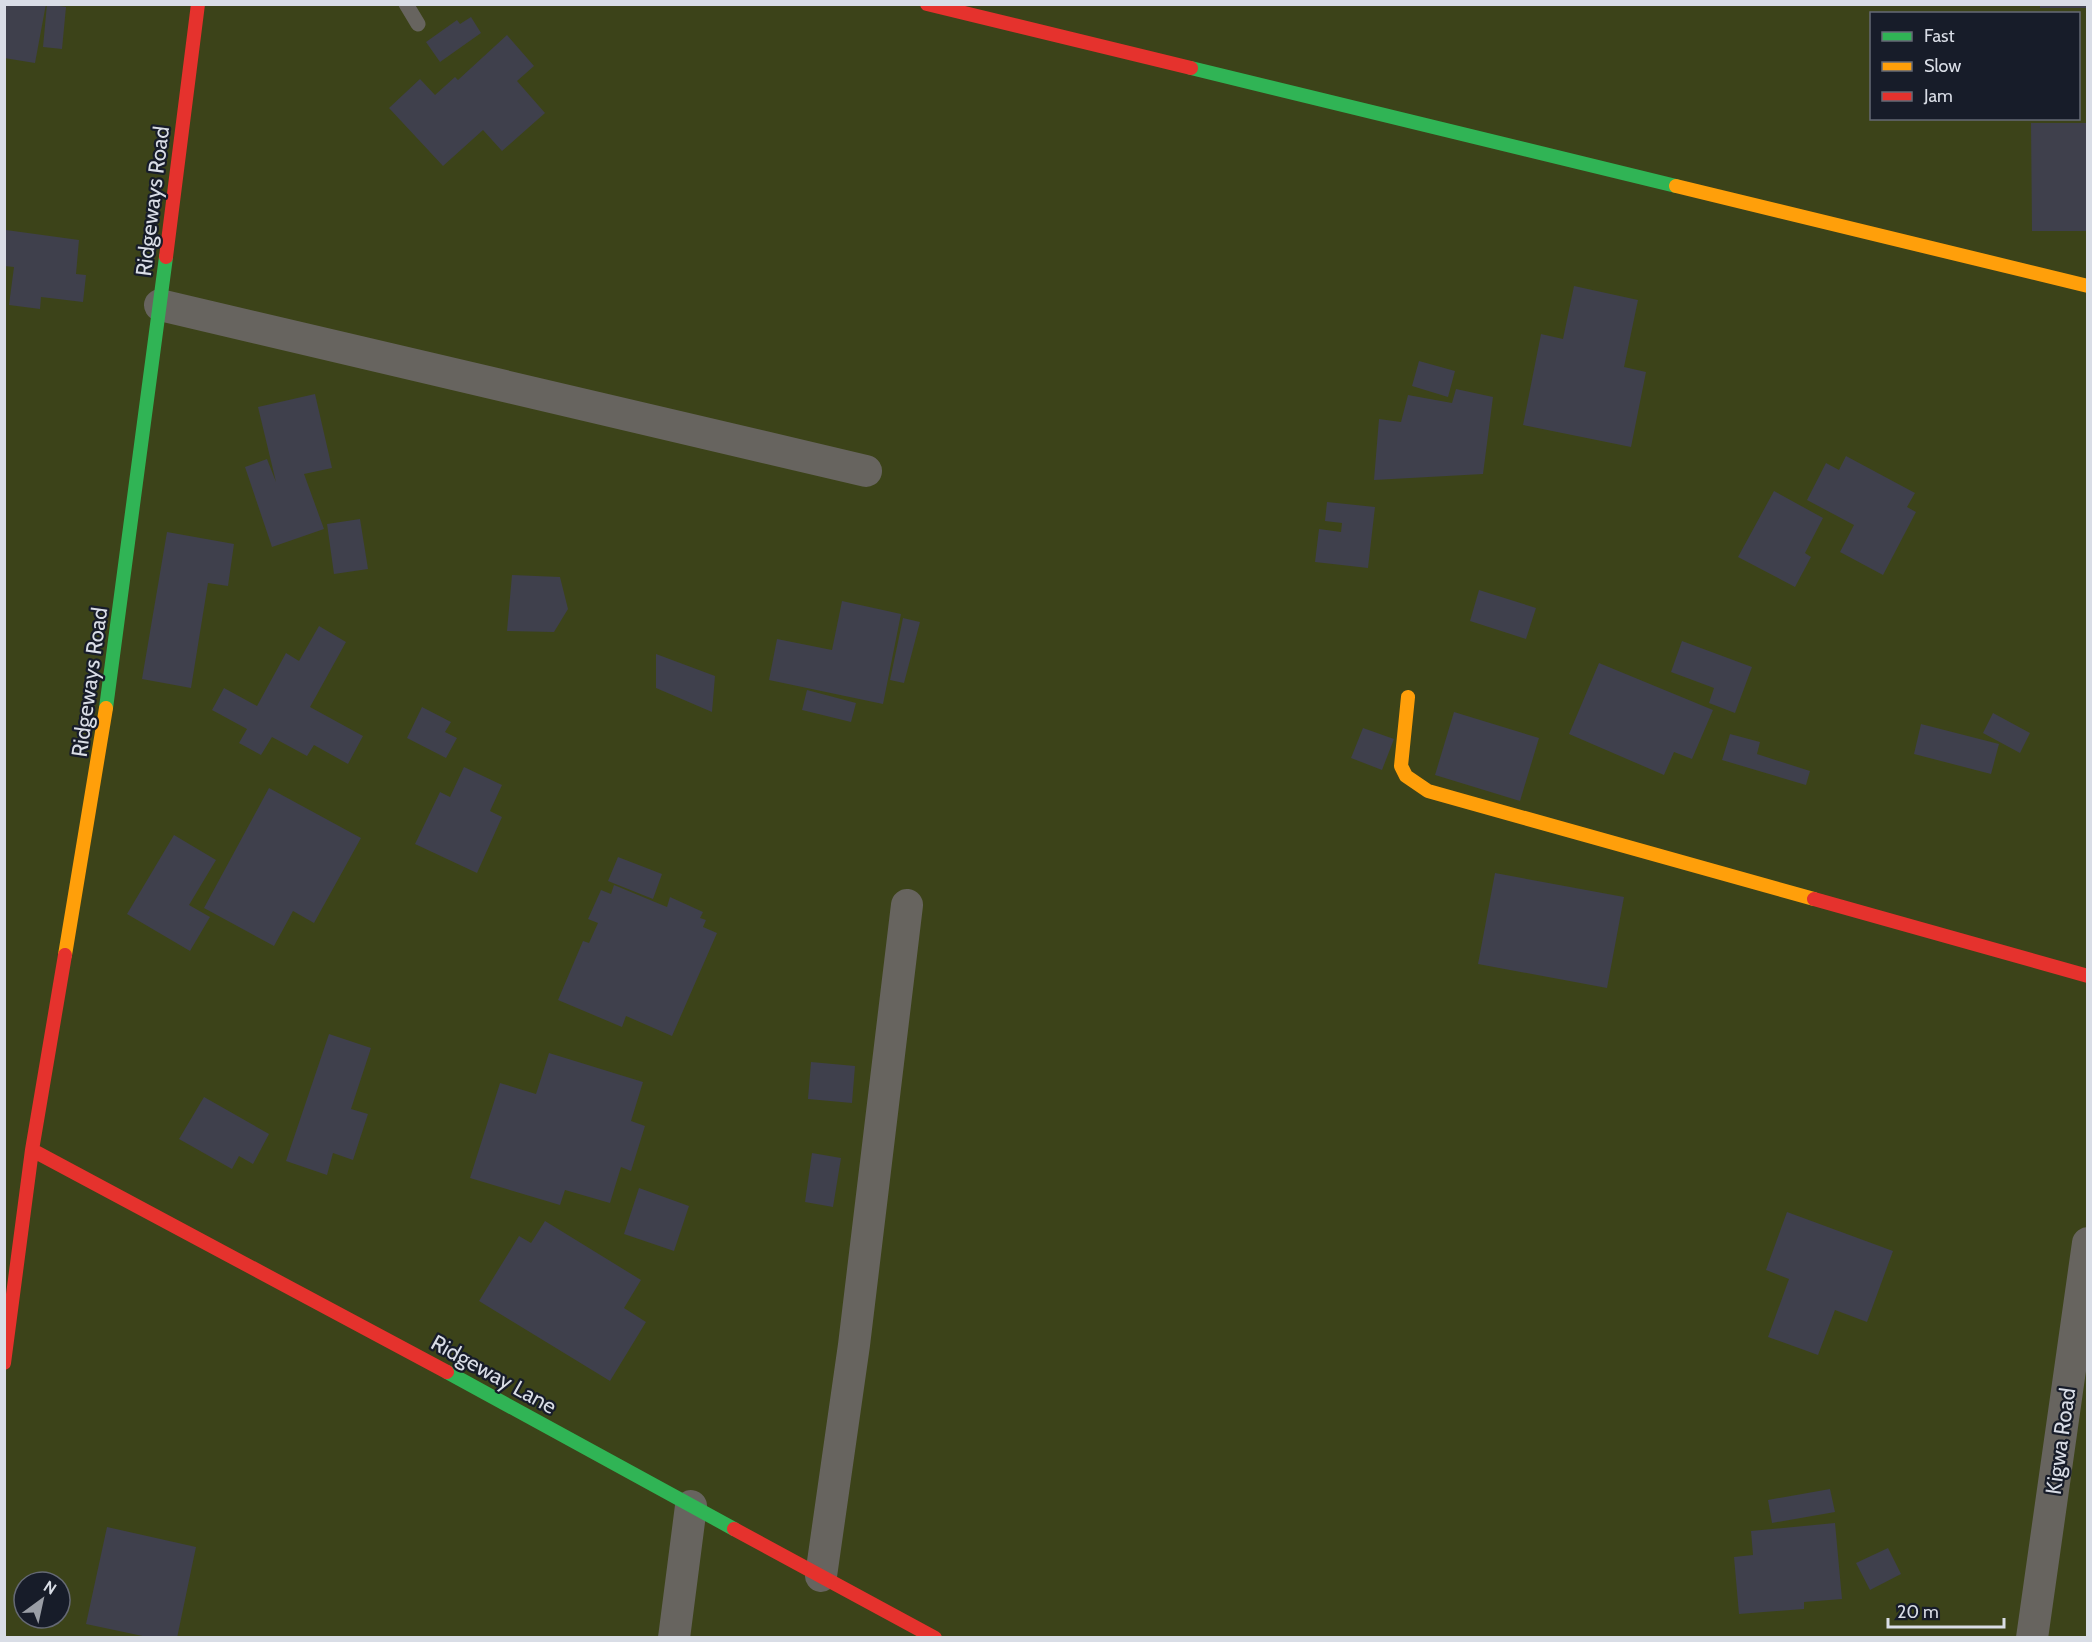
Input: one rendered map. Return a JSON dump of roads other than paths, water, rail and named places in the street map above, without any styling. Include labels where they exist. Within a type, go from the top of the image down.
[{"type":"street","name":"Ridgeways Road","points":[[4,1363],[32,1150],[116,651],[198,4]]},
{"type":"street","points":[[927,4],[2088,286]]},
{"type":"street","points":[[160,305],[866,471]]},
{"type":"street","points":[[1408,697],[1401,766],[1406,776],[1428,791],[2088,976]]},
{"type":"street","points":[[821,1576],[854,1345],[907,905]]},
{"type":"street","name":"Ridgeway Lane","points":[[32,1150],[275,1278],[935,1638]]},
{"type":"street","name":"Kigwa Road","points":[[2032,1638],[2088,1244]]},
{"type":"street","points":[[674,1638],[691,1506]]},
{"type":"lane","points":[[406,4],[418,24]]}]
